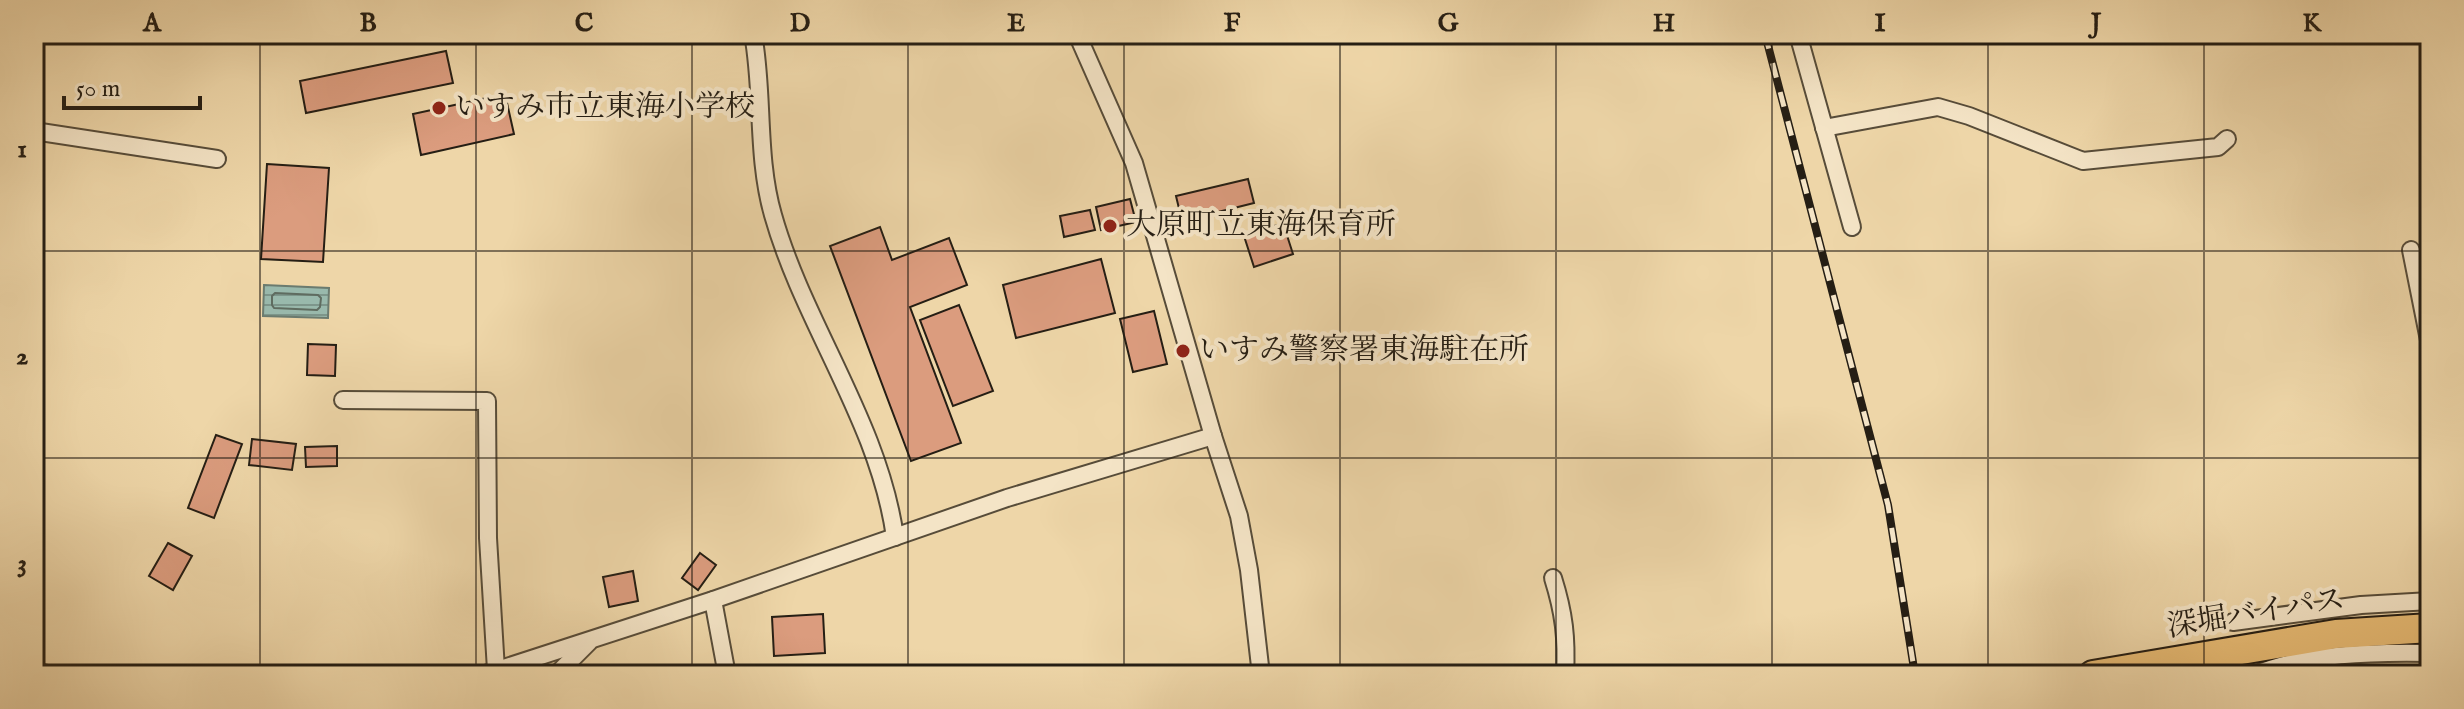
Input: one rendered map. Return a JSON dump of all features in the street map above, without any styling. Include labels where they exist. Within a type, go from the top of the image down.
[{"type":"highway","name":"深堀バイパス","points":[[2093,675],[2291,641],[2430,628]]},
{"type":"street","points":[[753,34],[759,65],[763,155],[772,212],[787,258],[867,437],[890,502],[895,537]]},
{"type":"street","points":[[1077,34],[1134,163],[1239,516],[1249,570],[1261,675]]},
{"type":"street","points":[[1798,34],[1852,227]]},
{"type":"street","points":[[1824,128],[1938,107],[2083,161],[2218,147],[2227,139]]},
{"type":"street","points":[[35,134],[217,159]]},
{"type":"street","points":[[2411,250],[2430,345]]},
{"type":"street","points":[[343,400],[487,401],[489,673],[713,600],[1007,498],[1213,436]]},
{"type":"street","points":[[1553,578],[1563,609],[1567,640],[1565,675]]},
{"type":"street","points":[[713,600],[727,675]]},
{"type":"street","points":[[2233,622],[2361,605],[2430,601]]},
{"type":"street","points":[[556,675],[591,640]]},
{"type":"street","points":[[2254,675],[2281,664],[2388,652],[2430,653]]},
{"type":"street","points":[[34,671],[52,675]]},
{"type":"water","points":[[264,285],[329,288],[328,318],[263,316]]},
{"type":"building","points":[[446,51],[453,83],[306,113],[300,81]]},
{"type":"building","points":[[505,94],[514,134],[421,155],[413,114]]},
{"type":"building","points":[[267,164],[329,168],[323,262],[261,259]]},
{"type":"building","points":[[1248,179],[1254,203],[1182,221],[1176,196]]},
{"type":"building","points":[[1130,199],[1136,222],[1101,230],[1096,207]]},
{"type":"building","points":[[1090,210],[1095,230],[1064,237],[1060,216]]},
{"type":"building","points":[[1283,223],[1293,254],[1254,267],[1244,236]]},
{"type":"building","points":[[880,227],[892,260],[949,238],[967,285],[910,307],[961,443],[911,461],[830,246]]},
{"type":"building","points":[[1101,259],[1115,313],[1016,338],[1003,285]]},
{"type":"building","points":[[959,305],[993,391],[953,406],[920,320]]},
{"type":"building","points":[[1154,311],[1167,364],[1133,372],[1120,319]]},
{"type":"building","points":[[308,344],[336,345],[335,376],[307,375]]},
{"type":"building","points":[[216,435],[242,444],[214,518],[188,508]]},
{"type":"building","points":[[252,439],[296,444],[292,470],[249,465]]},
{"type":"building","points":[[337,446],[337,466],[306,467],[305,447]]},
{"type":"building","points":[[168,543],[192,556],[173,590],[149,576]]},
{"type":"building","points":[[700,553],[716,565],[698,590],[682,578]]},
{"type":"building","points":[[633,571],[638,601],[609,607],[603,577]]},
{"type":"building","points":[[823,614],[825,653],[774,656],[772,617]]},
{"type":"railway","points":[[1765,34],[1888,505],[1915,675]]},
{"type":"place","name":"いすみ市立東海小学校","points":[[439,108]]},
{"type":"place","name":"大原町立東海保育所","points":[[1110,226]]},
{"type":"place","name":"いすみ警察署東海駐在所","points":[[1183,351]]}]
